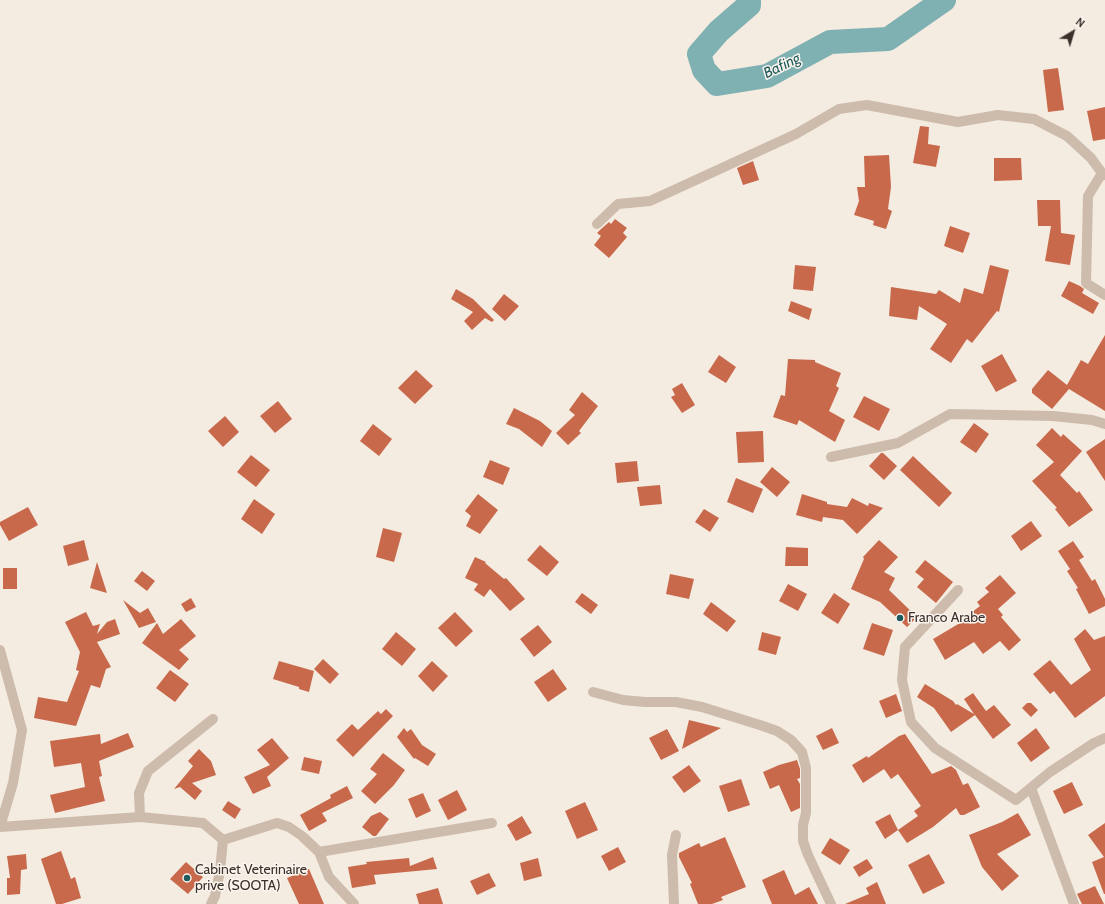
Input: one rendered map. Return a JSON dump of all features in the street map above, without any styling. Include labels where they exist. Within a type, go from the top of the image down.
[{"type":"street","points":[[597,224],[618,204],[650,201],[796,134],[839,110],[867,105],[958,122],[998,115],[1034,119],[1067,136],[1091,158],[1103,174],[1088,196],[1086,283],[1105,295]]},
{"type":"street","points":[[831,457],[898,443],[950,414],[1053,416],[1092,420],[1105,424]]},
{"type":"street","points":[[958,590],[905,647],[902,680],[911,722],[935,748],[1016,800],[1050,772],[1094,743],[1105,738]]},
{"type":"street","points":[[0,650],[22,730],[13,783],[0,827],[140,817],[203,823],[223,840]]},
{"type":"street","points":[[593,692],[623,700],[676,702],[702,707],[777,731],[792,740],[802,752],[806,768],[806,813],[803,826],[803,841],[831,904]]},
{"type":"street","points":[[140,817],[139,793],[148,771],[213,719]]},
{"type":"street","points":[[1031,788],[1074,904]]},
{"type":"street","points":[[223,840],[277,823],[289,827],[302,836],[319,852],[329,877],[354,904]]},
{"type":"street","points":[[319,852],[492,823]]},
{"type":"street","points":[[674,904],[672,855],[676,835]]},
{"type":"street","points":[[211,904],[215,896],[220,870],[223,840]]},
{"type":"building","points":[[1058,68],[1064,110],[1048,112],[1043,70]]},
{"type":"building","points":[[1105,107],[1105,139],[1093,141],[1087,111]]},
{"type":"building","points":[[920,126],[929,127],[928,144],[940,146],[936,167],[913,163]]},
{"type":"building","points":[[889,155],[891,187],[888,209],[892,211],[886,229],[873,225],[874,221],[854,215],[859,201],[857,187],[865,187],[864,156]]},
{"type":"building","points":[[994,158],[1021,158],[1022,180],[994,181]]},
{"type":"building","points":[[753,161],[759,180],[743,185],[737,168]]},
{"type":"building","points":[[1037,200],[1060,200],[1061,233],[1075,235],[1070,265],[1045,261],[1051,226],[1038,226]]},
{"type":"building","points":[[615,219],[627,228],[623,233],[627,237],[609,258],[594,245],[601,236],[597,233],[609,222],[611,224]]},
{"type":"building","points":[[950,226],[970,233],[963,253],[944,246]]},
{"type":"building","points":[[795,265],[816,267],[813,291],[793,289]]},
{"type":"building","points":[[990,265],[1009,270],[999,312],[997,311],[972,343],[967,339],[951,363],[930,349],[947,324],[919,306],[917,320],[889,316],[891,287],[936,294],[939,290],[960,303],[964,288],[983,294]]},
{"type":"building","points":[[1069,281],[1080,286],[1084,289],[1082,293],[1099,303],[1093,314],[1061,296]]},
{"type":"building","points":[[456,289],[473,299],[494,320],[492,322],[485,318],[472,330],[464,321],[473,312],[451,299]]},
{"type":"building","points":[[504,294],[519,306],[505,321],[492,309]]},
{"type":"building","points":[[791,301],[812,309],[809,320],[788,311]]},
{"type":"building","points":[[1105,335],[1105,411],[1069,389],[1052,409],[1032,393],[1032,389],[1048,370],[1067,385],[1081,360],[1088,364]]},
{"type":"building","points":[[1002,354],[1017,381],[996,392],[981,366]]},
{"type":"building","points":[[719,355],[736,367],[726,383],[708,372]]},
{"type":"building","points":[[788,359],[815,360],[815,362],[841,373],[836,386],[839,388],[829,411],[845,420],[835,442],[799,420],[797,425],[773,417],[781,395],[785,396]]},
{"type":"building","points":[[416,370],[433,386],[415,404],[398,388]]},
{"type":"building","points":[[682,383],[695,405],[682,413],[671,397],[675,395],[672,389]]},
{"type":"building","points":[[582,392],[598,406],[579,431],[581,433],[568,445],[556,433],[575,415],[569,410]]},
{"type":"building","points":[[864,396],[890,409],[879,431],[853,417]]},
{"type":"building","points":[[278,401],[292,419],[275,433],[260,416]]},
{"type":"building","points":[[514,408],[540,421],[552,431],[542,447],[519,429],[506,424]]},
{"type":"building","points":[[225,416],[239,432],[223,447],[208,431]]},
{"type":"building","points":[[974,423],[989,434],[976,453],[960,442]]},
{"type":"building","points":[[373,424],[392,439],[379,456],[360,441]]},
{"type":"building","points":[[1052,428],[1061,437],[1063,434],[1082,451],[1060,475],[1077,493],[1079,491],[1093,510],[1069,527],[1055,509],[1057,508],[1032,481],[1054,462],[1036,445]]},
{"type":"building","points":[[763,431],[764,462],[738,463],[736,432]]},
{"type":"building","points":[[1105,439],[1105,481],[1086,452]]},
{"type":"building","points":[[881,453],[883,453],[897,466],[884,480],[869,466]]},
{"type":"building","points":[[251,455],[270,470],[256,487],[237,472]]},
{"type":"building","points":[[913,456],[952,493],[939,507],[900,470]]},
{"type":"building","points":[[490,460],[510,468],[503,485],[483,477]]},
{"type":"building","points":[[637,461],[639,481],[617,483],[615,463]]},
{"type":"building","points":[[772,467],[790,482],[777,497],[760,482]]},
{"type":"building","points":[[736,478],[763,489],[753,513],[727,502]]},
{"type":"building","points":[[660,485],[662,504],[640,506],[637,487]]},
{"type":"building","points":[[478,494],[498,510],[480,534],[466,526],[471,516],[465,511]]},
{"type":"building","points":[[802,494],[827,502],[827,504],[847,507],[852,498],[868,506],[869,503],[883,508],[857,534],[843,520],[823,517],[822,522],[796,515]]},
{"type":"building","points":[[254,499],[275,514],[262,534],[241,519]]},
{"type":"building","points":[[28,507],[38,525],[9,541],[0,525],[0,522]]},
{"type":"building","points":[[704,509],[719,518],[710,532],[695,522]]},
{"type":"building","points":[[1031,521],[1042,536],[1021,551],[1011,536]]},
{"type":"building","points":[[383,528],[402,533],[394,562],[376,557]]},
{"type":"building","points":[[84,540],[89,560],[68,566],[63,546]]},
{"type":"building","points":[[879,540],[898,557],[884,572],[895,578],[889,590],[917,617],[907,627],[880,602],[851,589],[864,559],[863,557]]},
{"type":"building","points":[[1073,541],[1084,557],[1079,560],[1092,581],[1095,579],[1105,599],[1105,606],[1089,614],[1076,589],[1078,588],[1067,571],[1070,569],[1058,551]]},
{"type":"building","points":[[540,545],[559,562],[547,576],[527,560]]},
{"type":"building","points":[[786,547],[808,548],[808,566],[785,566]]},
{"type":"building","points":[[475,557],[486,562],[485,563],[504,579],[506,578],[525,599],[510,611],[490,589],[484,597],[474,590],[478,584],[465,578]]},
{"type":"building","points":[[925,560],[953,582],[936,603],[917,587],[924,579],[915,572]]},
{"type":"building","points":[[97,562],[107,593],[90,588]]},
{"type":"building","points":[[3,568],[17,568],[17,589],[3,589]]},
{"type":"building","points":[[142,571],[155,581],[147,591],[134,581]]},
{"type":"building","points":[[670,574],[694,579],[689,599],[666,594]]},
{"type":"building","points":[[1000,575],[1016,593],[998,609],[1003,615],[1001,617],[1021,640],[1009,651],[1000,641],[983,654],[974,642],[945,660],[933,639],[960,623],[959,622],[980,606],[977,602],[989,592],[985,588]]},
{"type":"building","points":[[788,584],[807,594],[798,611],[779,601]]},
{"type":"building","points":[[582,593],[598,605],[591,614],[575,602]]},
{"type":"building","points":[[834,593],[850,604],[838,624],[821,613]]},
{"type":"building","points":[[191,598],[196,607],[186,612],[181,604]]},
{"type":"building","points":[[123,600],[140,613],[148,608],[156,622],[139,628]]},
{"type":"building","points":[[711,602],[736,621],[727,632],[703,614]]},
{"type":"building","points":[[86,612],[93,626],[100,624],[97,634],[107,622],[115,619],[120,634],[97,642],[111,667],[106,669],[100,688],[91,685],[76,726],[34,718],[38,697],[67,702],[79,671],[76,670],[80,652],[65,622]]},
{"type":"building","points":[[455,612],[473,631],[456,647],[438,628]]},
{"type":"building","points":[[181,619],[196,636],[179,650],[189,659],[179,670],[142,643],[157,623],[163,634]]},
{"type":"building","points":[[872,623],[893,630],[884,656],[863,649]]},
{"type":"building","points":[[538,625],[552,642],[534,657],[520,639]]},
{"type":"building","points":[[1085,629],[1094,640],[1105,636],[1105,696],[1075,718],[1054,691],[1050,694],[1033,674],[1050,660],[1071,685],[1091,670],[1074,639]]},
{"type":"building","points":[[396,632],[416,649],[402,666],[382,649]]},
{"type":"building","points":[[762,632],[781,637],[776,655],[758,650]]},
{"type":"building","points":[[323,659],[339,674],[330,684],[314,669]]},
{"type":"building","points":[[279,661],[314,671],[309,692],[299,689],[299,687],[273,679]]},
{"type":"building","points":[[432,661],[448,676],[433,692],[418,676]]},
{"type":"building","points":[[553,669],[567,689],[548,702],[534,682]]},
{"type":"building","points":[[170,670],[189,684],[175,702],[156,688]]},
{"type":"building","points":[[925,684],[953,701],[956,705],[957,704],[974,714],[964,699],[973,693],[986,711],[994,705],[1011,725],[993,739],[975,715],[951,732],[934,708],[917,697]]},
{"type":"building","points":[[896,694],[902,711],[886,718],[879,701]]},
{"type":"building","points":[[1027,703],[1031,703],[1038,710],[1031,717],[1022,708]]},
{"type":"building","points":[[386,709],[393,716],[353,757],[336,740],[352,724],[358,730],[378,711],[381,714]]},
{"type":"building","points":[[689,720],[721,728],[682,749]]},
{"type":"building","points":[[404,728],[407,732],[411,729],[422,745],[436,754],[428,766],[415,758],[414,759],[397,737]]},
{"type":"building","points":[[832,728],[839,743],[823,750],[816,736]]},
{"type":"building","points":[[1036,728],[1050,748],[1031,762],[1017,743]]},
{"type":"building","points":[[667,729],[679,751],[661,760],[649,738]]},
{"type":"building","points":[[128,733],[134,747],[99,761],[102,776],[99,777],[105,801],[55,813],[50,795],[85,787],[81,763],[54,767],[50,741],[100,734],[101,744]]},
{"type":"building","points":[[905,734],[932,774],[951,766],[956,770],[963,785],[968,783],[980,807],[964,815],[960,815],[956,808],[933,827],[907,843],[898,830],[918,816],[914,811],[921,806],[898,774],[891,779],[884,769],[863,783],[852,765],[867,756],[868,758],[899,736]]},
{"type":"building","points":[[272,738],[289,758],[267,777],[271,786],[253,794],[244,777],[270,765],[257,750]]},
{"type":"building","points":[[199,749],[211,761],[216,775],[192,783],[202,791],[195,800],[180,787],[174,789],[193,766],[188,761]]},
{"type":"building","points":[[383,753],[405,770],[394,785],[375,804],[361,791],[377,774],[370,769]]},
{"type":"building","points":[[304,757],[322,761],[319,774],[301,770]]},
{"type":"building","points":[[797,760],[800,769],[800,778],[797,779],[800,784],[800,808],[791,812],[779,785],[770,789],[763,772],[779,765]]},
{"type":"building","points":[[689,765],[701,781],[684,793],[672,777]]},
{"type":"building","points":[[741,779],[750,805],[728,812],[719,786]]},
{"type":"building","points":[[1072,782],[1083,805],[1064,814],[1053,791]]},
{"type":"building","points":[[347,786],[353,798],[322,813],[327,821],[309,831],[300,815],[331,798],[330,795]]},
{"type":"building","points":[[457,790],[467,810],[448,820],[438,800]]},
{"type":"building","points":[[423,793],[431,811],[416,818],[408,799]]},
{"type":"building","points":[[228,801],[241,809],[235,819],[222,810]]},
{"type":"building","points":[[585,802],[598,830],[577,839],[565,811]]},
{"type":"building","points":[[380,812],[389,819],[376,836],[373,836],[362,827],[371,816]]},
{"type":"building","points":[[1018,813],[1031,835],[997,854],[1019,876],[1002,891],[982,867],[969,835],[1002,822]]},
{"type":"building","points":[[890,814],[898,830],[885,839],[875,822]]},
{"type":"building","points":[[522,816],[532,833],[516,841],[507,825]]},
{"type":"building","points":[[1105,823],[1104,894],[1092,862],[1104,857],[1088,835]]},
{"type":"building","points":[[725,837],[746,887],[721,897],[723,900],[712,904],[698,904],[690,884],[692,883],[679,857],[679,853],[699,843],[701,847]]},
{"type":"building","points":[[830,838],[850,850],[840,865],[821,853]]},
{"type":"building","points":[[618,847],[626,862],[609,871],[601,856]]},
{"type":"building","points":[[61,851],[71,879],[75,877],[81,898],[62,904],[56,904],[41,859]]},
{"type":"building","points":[[26,854],[27,869],[21,870],[20,894],[7,895],[7,878],[10,878],[7,856]]},
{"type":"building","points":[[929,854],[945,883],[923,894],[908,865]]},
{"type":"building","points":[[433,857],[437,869],[374,875],[376,884],[352,888],[348,867],[367,864],[366,862],[409,858],[410,866]]},
{"type":"building","points":[[538,858],[542,876],[524,881],[520,863]]},
{"type":"building","points":[[867,859],[873,868],[859,877],[853,867]]},
{"type":"building","name":"Cabinet Veterinaire prive (SOOTA)","points":[[186,862],[203,877],[188,894],[170,879]]},
{"type":"building","points":[[309,869],[324,904],[299,904],[287,878]]},
{"type":"building","points":[[784,870],[795,895],[809,887],[818,904],[772,904],[762,880]]},
{"type":"building","points":[[489,873],[496,886],[477,895],[470,881]]},
{"type":"building","points":[[877,882],[886,904],[845,904],[869,894],[866,888]]},
{"type":"building","points":[[1095,886],[1104,904],[1082,904],[1077,894]]},
{"type":"building","points":[[438,888],[443,904],[419,904],[416,894]]},
{"type":"waterway","name":"Bafing","points":[[749,0],[749,5],[719,31],[699,54],[704,70],[717,84],[767,76],[830,42],[888,39],[944,0]]},
{"type":"place","name":"Franco Arabe","points":[[900,618]]},
{"type":"place","name":"Cabinet Veterinaire prive (SOOTA)","points":[[187,878]]}]
